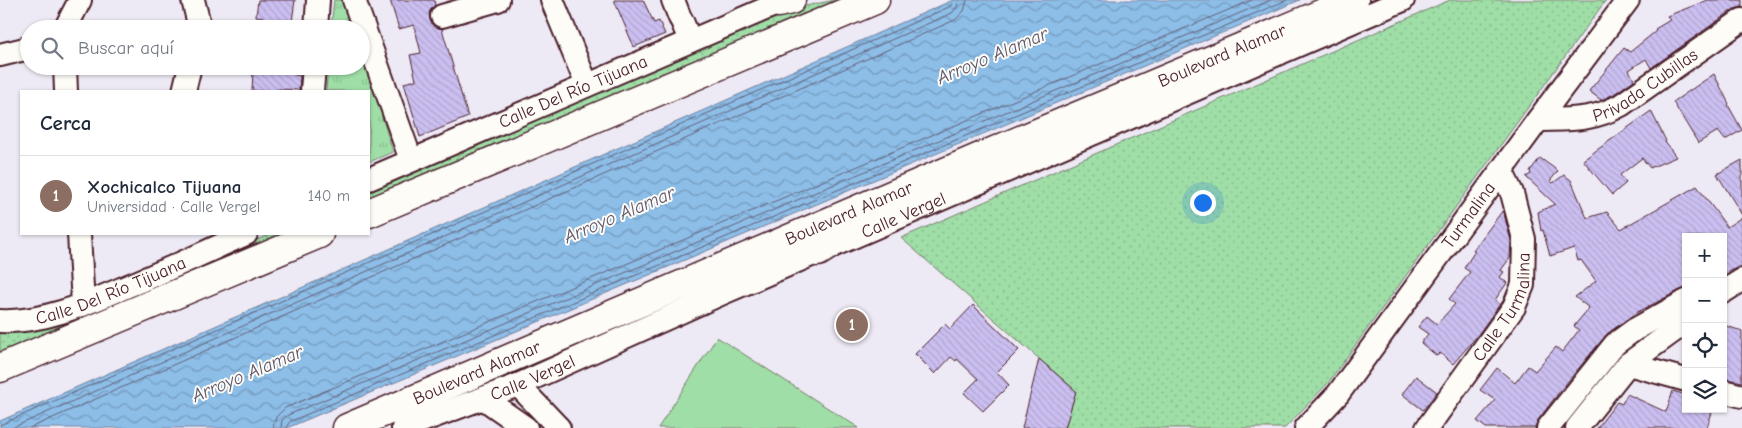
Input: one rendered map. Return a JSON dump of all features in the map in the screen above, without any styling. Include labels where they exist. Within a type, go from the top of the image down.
[{"type":"highway","points":[[370,213],[875,0]]},
{"type":"highway","name":"Boulevard Alamar","points":[[347,428],[980,157],[1354,0]]},
{"type":"highway","points":[[818,252],[895,204],[980,157]]},
{"type":"highway","points":[[0,368],[317,235]]},
{"type":"street","points":[[70,20],[80,0]]},
{"type":"street","points":[[193,0],[198,20]]},
{"type":"street","points":[[317,20],[318,0]]},
{"type":"street","points":[[354,0],[361,20]]},
{"type":"street","points":[[442,16],[498,0]]},
{"type":"street","points":[[552,0],[587,85]]},
{"type":"street","name":"Calle Vergel","points":[[403,428],[518,385],[818,252],[1403,0]]},
{"type":"street","name":"Turmalina","points":[[1306,428],[1338,394],[1628,0]]},
{"type":"street","name":"Calle Del Río Tijuana","points":[[370,179],[587,85],[681,20],[785,1]]},
{"type":"street","name":"Privada Cubillas","points":[[1538,120],[1586,119],[1609,112],[1742,20]]},
{"type":"street","points":[[370,45],[411,160]]},
{"type":"street","points":[[0,55],[20,50]]},
{"type":"street","points":[[65,75],[66,90]]},
{"type":"street","points":[[184,90],[188,75]]},
{"type":"street","points":[[312,90],[313,75]]},
{"type":"street","name":"Calle Turmalina","points":[[1427,428],[1514,307],[1523,285],[1524,239],[1512,193],[1502,172]]},
{"type":"street","points":[[79,235],[83,305]]},
{"type":"street","name":"Calle Del Río Tijuana","points":[[0,321],[32,318],[72,309],[244,235]]},
{"type":"street","points":[[1548,428],[1615,344],[1634,330],[1682,303]]},
{"type":"street","points":[[1577,428],[1628,364],[1685,323]]},
{"type":"street","points":[[1628,364],[1682,379]]},
{"type":"street","points":[[518,385],[559,428]]},
{"type":"street","points":[[1727,391],[1742,396]]},
{"type":"street","points":[[483,398],[526,428]]},
{"type":"green space","points":[[334,0],[347,0],[353,20],[332,20]]},
{"type":"green space","points":[[842,0],[370,203],[370,191],[786,10]]},
{"type":"green space","points":[[1450,0],[1606,0],[1328,383],[1285,428],[1065,428],[1076,391],[901,238]]},
{"type":"green space","points":[[327,75],[369,75],[393,152],[370,162],[370,90],[326,90]]},
{"type":"green space","points":[[269,235],[295,235],[0,361],[0,332],[102,307]]},
{"type":"green space","points":[[717,337],[859,428],[658,428]]},
{"type":"water","name":"Arroyo Alamar","points":[[953,0],[1300,0],[287,428],[0,428],[0,421]]},
{"type":"building","points":[[258,0],[295,0],[292,20],[262,20],[263,17],[256,16]]},
{"type":"building","points":[[390,0],[434,0],[435,5],[429,12],[430,20],[433,26],[442,29],[468,117],[420,137],[404,83],[416,80],[410,55],[421,53],[414,25],[399,29]]},
{"type":"building","points":[[614,0],[643,0],[654,23],[659,21],[665,34],[634,47]]},
{"type":"building","points":[[1708,0],[1742,0],[1742,7],[1734,9],[1651,68],[1646,59],[1629,70],[1634,80],[1614,94],[1601,100],[1589,91],[1624,48],[1630,52],[1656,31],[1655,29],[1670,20],[1667,16]]},
{"type":"building","points":[[1714,74],[1742,130],[1725,140],[1718,131],[1698,143],[1673,102]]},
{"type":"building","points":[[253,75],[300,76],[299,90],[252,90]]},
{"type":"building","points":[[1651,111],[1665,142],[1676,157],[1650,168],[1642,158],[1620,175],[1626,183],[1612,195],[1583,160]]},
{"type":"building","points":[[1540,158],[1558,171],[1550,181],[1553,183],[1564,175],[1571,180],[1587,218],[1607,212],[1621,229],[1697,186],[1727,227],[1742,217],[1742,265],[1727,273],[1727,233],[1682,233],[1682,289],[1634,314],[1607,334],[1560,391],[1538,420],[1535,428],[1486,428],[1477,421],[1495,400],[1480,390],[1497,368],[1515,383],[1528,366],[1535,371],[1556,347],[1562,352],[1579,330],[1574,326],[1589,308],[1575,297],[1596,281],[1581,260],[1578,261],[1574,248],[1550,256],[1543,230],[1541,231],[1538,212],[1555,204],[1526,177],[1531,174],[1530,171]]},
{"type":"building","points":[[1742,160],[1742,215],[1717,174]]},
{"type":"building","points":[[1503,210],[1511,241],[1510,258],[1501,270],[1504,272],[1500,277],[1507,283],[1495,300],[1500,304],[1477,336],[1453,364],[1440,353],[1437,356],[1421,343],[1428,334],[1418,327],[1427,316],[1437,324],[1455,304],[1449,299],[1470,272],[1464,268],[1475,251],[1473,250]]},
{"type":"building","points":[[973,305],[1019,350],[997,372],[1009,385],[983,411],[964,393],[978,379],[957,359],[956,361],[951,357],[935,374],[915,354],[945,324],[950,329]]},
{"type":"building","points":[[1727,326],[1742,331],[1742,382],[1727,379]]},
{"type":"building","points":[[1039,359],[1076,391],[1065,428],[1022,428]]},
{"type":"building","points":[[1416,376],[1437,392],[1423,410],[1402,394]]},
{"type":"building","points":[[1673,391],[1682,394],[1682,413],[1712,413],[1707,428],[1597,428],[1617,402],[1622,404],[1627,394],[1666,412]]},
{"type":"place","name":"Xochicalco Tijuana","points":[[852,325]]}]
